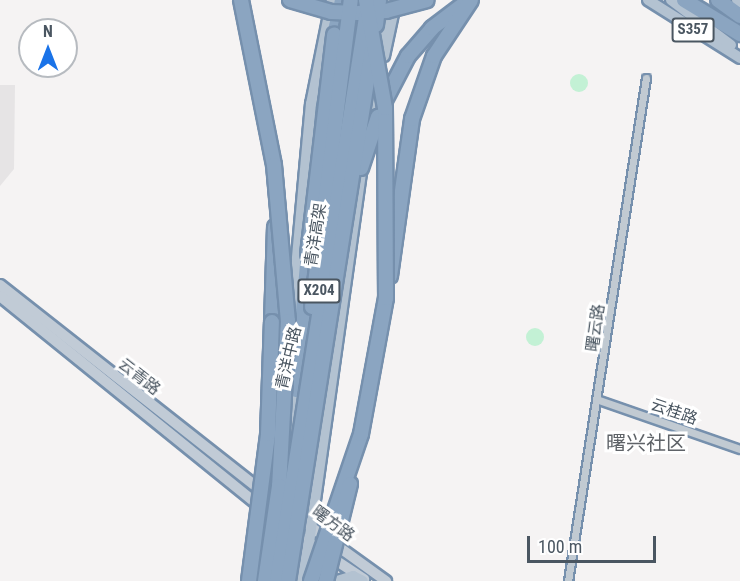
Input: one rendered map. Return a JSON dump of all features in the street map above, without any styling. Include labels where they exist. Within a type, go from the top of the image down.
[{"type":"highway","points":[[241,0],[274,165],[285,268],[288,362],[279,486],[265,581]]},
{"type":"highway","points":[[290,0],[331,12],[358,13],[386,11],[427,0]]},
{"type":"highway","points":[[296,390],[308,254],[334,35],[342,0]]},
{"type":"highway","points":[[296,464],[351,0]]},
{"type":"highway","points":[[368,0],[385,108],[386,298]]},
{"type":"highway","name":"青洋高架","points":[[277,581],[368,0]]},
{"type":"highway","name":"青洋高架","points":[[288,581],[337,282],[379,0]]},
{"type":"highway","points":[[326,581],[361,434],[386,298],[412,119],[434,56],[471,0]]},
{"type":"highway","points":[[337,282],[362,166],[390,85],[432,28],[471,0]]},
{"type":"highway","points":[[684,0],[740,32]]},
{"type":"highway","points":[[698,0],[740,32]]},
{"type":"highway","points":[[718,0],[740,16]]},
{"type":"highway","points":[[249,581],[262,498],[271,389],[274,165]]},
{"type":"highway","points":[[309,581],[361,434]]},
{"type":"main road","points":[[257,581],[268,513],[266,494],[277,438],[284,377],[314,83],[332,0]]},
{"type":"main road","points":[[302,197],[326,145],[338,47],[351,0]]},
{"type":"main road","name":"青洋中路","points":[[271,581],[296,390],[321,283],[361,0]]},
{"type":"main road","name":"X204","points":[[300,581],[309,543],[387,0]]},
{"type":"main road","points":[[371,102],[396,0]]},
{"type":"main road","name":"S357","points":[[648,0],[740,58]]},
{"type":"main road","points":[[671,0],[740,52]]},
{"type":"main road","points":[[284,377],[290,439]]},
{"type":"main road","points":[[242,581],[258,504],[266,494]]},
{"type":"main road","points":[[309,543],[309,581]]},
{"type":"main road","points":[[337,581],[353,576],[365,581]]},
{"type":"street","name":"曙云路","points":[[568,581],[599,400],[646,78]]},
{"type":"street","name":"云青路","points":[[0,285],[266,494]]},
{"type":"street","name":"云青路","points":[[0,296],[258,504]]},
{"type":"street","name":"云桂路","points":[[599,400],[740,449]]},
{"type":"street","name":"曙方路","points":[[266,494],[386,581]]},
{"type":"street","name":"曙方路","points":[[258,504],[309,543],[365,581]]},
{"type":"shaded area","points":[[0,85],[15,85],[14,169],[0,186]]},
{"type":"green space","points":[[575,74],[583,74],[588,79],[586,90],[575,92],[570,87],[570,79]]},
{"type":"green space","points":[[531,328],[539,328],[544,333],[542,344],[531,346],[526,341],[526,333]]},
{"type":"district","name":"曙兴社区","points":[[646,443]]}]
